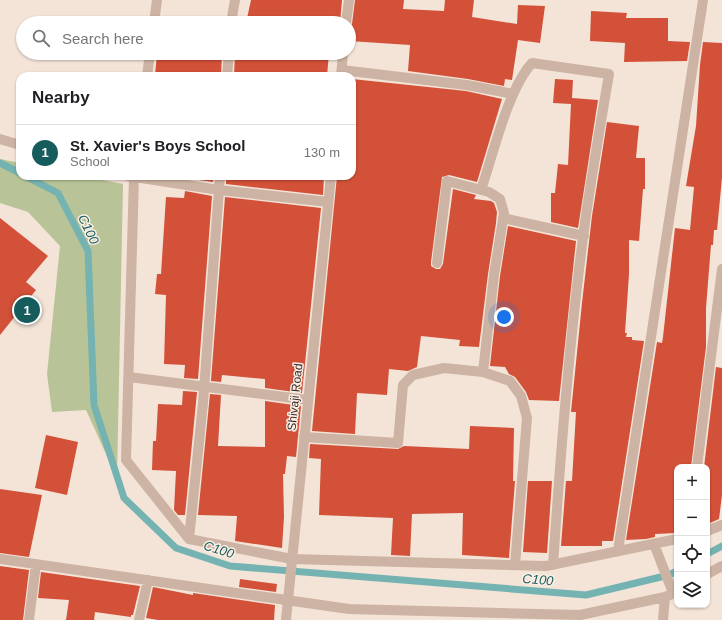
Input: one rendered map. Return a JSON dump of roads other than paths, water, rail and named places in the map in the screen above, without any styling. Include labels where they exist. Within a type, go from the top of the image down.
[{"type":"street","points":[[155,16],[157,0]]},
{"type":"street","points":[[232,16],[235,0]]},
{"type":"street","points":[[347,16],[349,0]]},
{"type":"street","points":[[618,551],[703,0]]},
{"type":"street","points":[[148,72],[149,60]]},
{"type":"street","points":[[227,72],[228,60]]},
{"type":"street","points":[[341,72],[342,60]]},
{"type":"street","points":[[481,190],[514,94],[524,72],[532,63],[609,74],[584,236],[561,440],[553,564]]},
{"type":"street","points":[[356,74],[428,80],[514,94]]},
{"type":"street","points":[[0,139],[16,144]]},
{"type":"street","points":[[132,180],[129,377],[126,460],[189,539],[291,562],[546,566],[674,540]]},
{"type":"street","points":[[152,180],[219,190],[328,202]]},
{"type":"street","points":[[189,539],[204,385],[220,180]]},
{"type":"street","name":"Shivaji Road","points":[[286,620],[331,180]]},
{"type":"street","points":[[437,263],[447,181],[489,192],[500,199],[504,213],[494,275],[483,372]]},
{"type":"street","points":[[503,218],[584,236]]},
{"type":"street","points":[[697,464],[722,269]]},
{"type":"street","points":[[304,437],[398,443],[403,385],[413,375],[444,368],[483,372],[510,381],[521,396],[527,418],[515,565]]},
{"type":"street","points":[[129,377],[204,385],[308,400]]},
{"type":"street","points":[[710,529],[722,525]]},
{"type":"street","points":[[654,544],[671,592],[663,620]]},
{"type":"street","points":[[0,559],[349,609],[580,615],[671,592]]},
{"type":"street","points":[[29,620],[36,564]]},
{"type":"street","points":[[710,572],[722,566]]},
{"type":"street","points":[[139,620],[148,580]]},
{"type":"waterway","name":"C100","points":[[0,163],[16,171]]},
{"type":"waterway","name":"C100","points":[[33,180],[58,193],[88,251],[94,405],[124,498],[176,548],[230,566],[586,595],[669,575],[675,572]]},
{"type":"waterway","name":"C100","points":[[710,552],[722,546]]},
{"type":"place","name":"St. Xavier's Boys School","points":[[27,310]]}]
